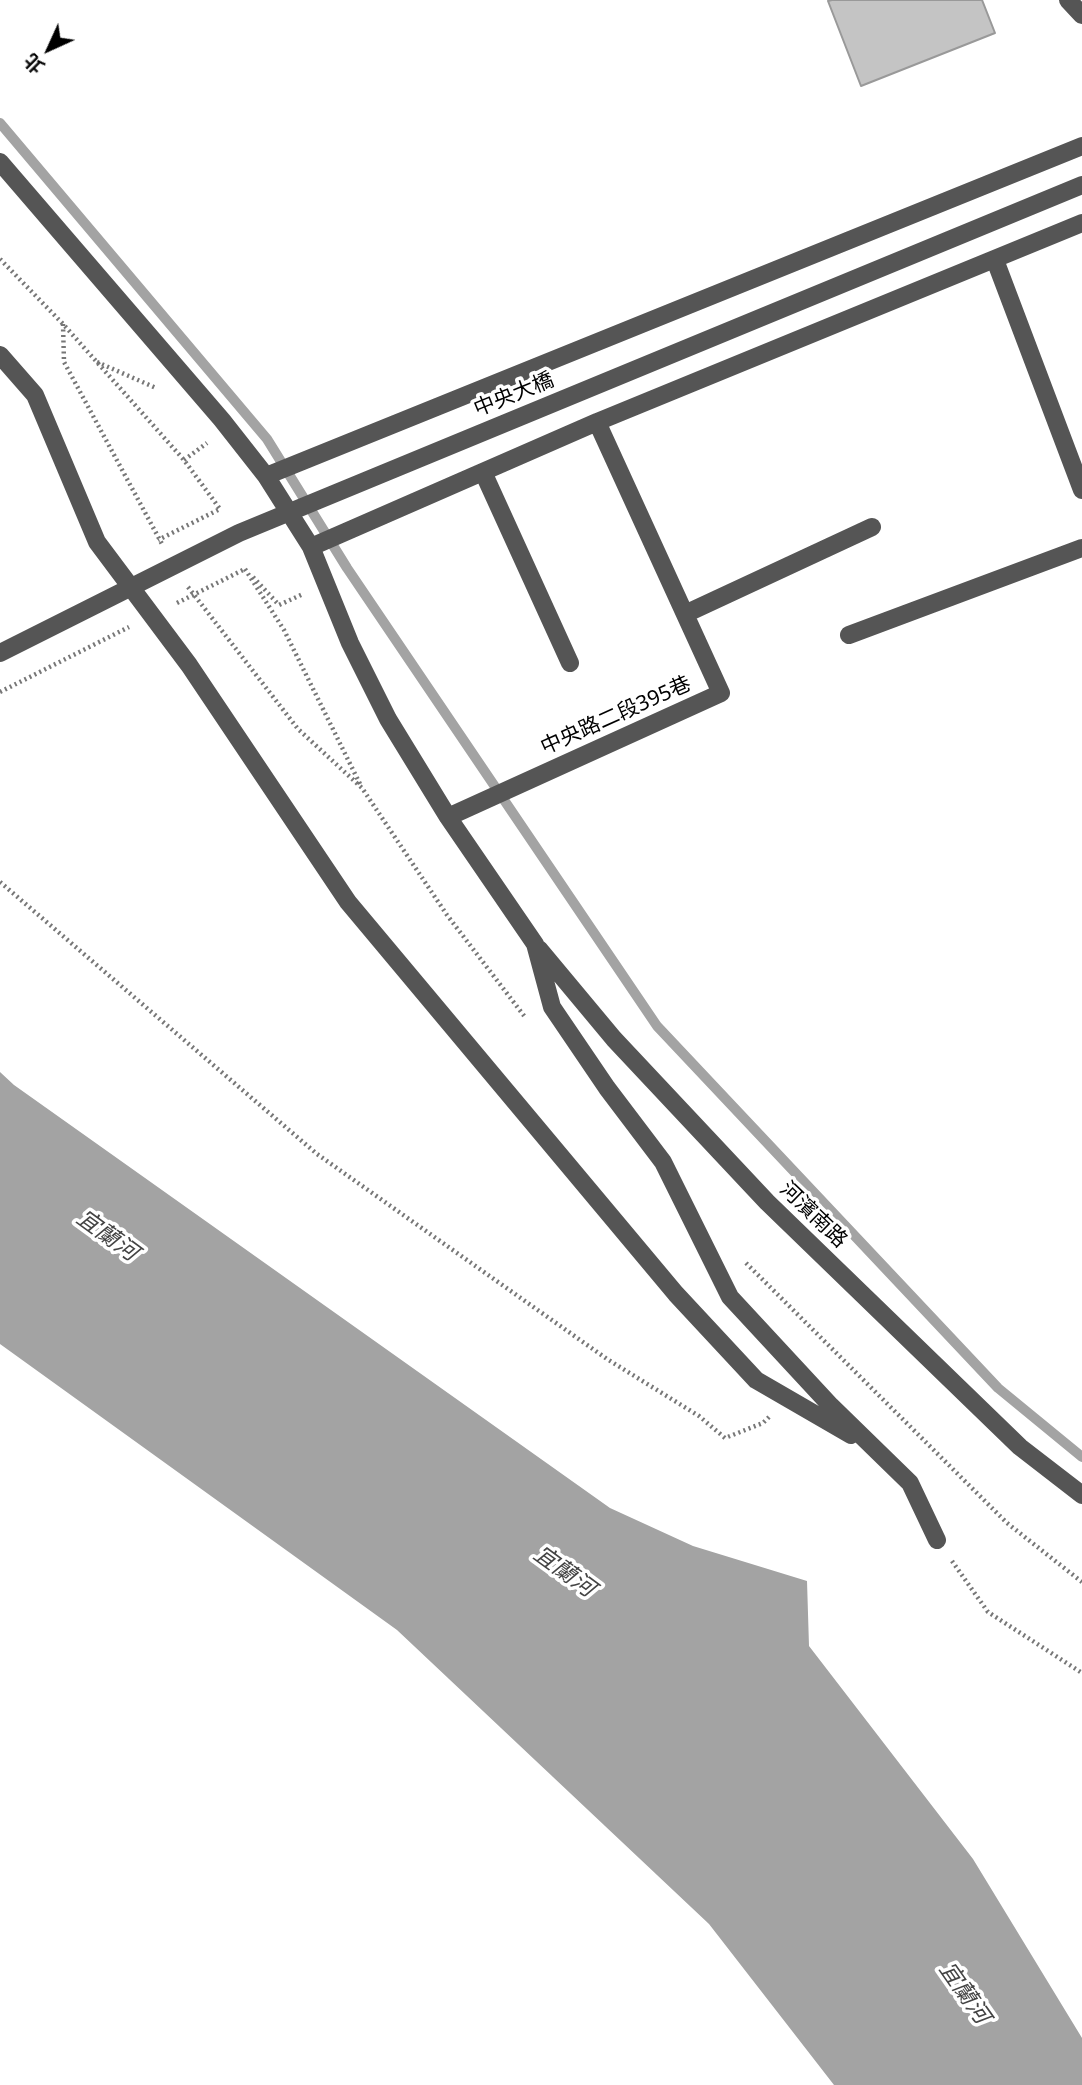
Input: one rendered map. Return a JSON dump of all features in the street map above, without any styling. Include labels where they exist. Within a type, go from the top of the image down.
[{"type":"street","points":[[1068,0],[1082,15]]},
{"type":"street","points":[[265,476],[1082,146]]},
{"type":"street","points":[[0,162],[222,420],[265,476],[311,547],[388,719],[448,817],[535,944],[552,1007],[607,1088],[663,1162],[730,1297],[910,1483],[937,1540]]},
{"type":"street","name":"中央大橋","points":[[0,653],[239,533],[1082,186]]},
{"type":"street","points":[[311,547],[597,422],[1082,223]]},
{"type":"street","points":[[995,260],[1082,490]]},
{"type":"street","points":[[0,355],[34,394],[97,542],[189,665],[348,902],[676,1294],[756,1380],[875,1449]]},
{"type":"street","name":"中央路二段395巷","points":[[448,817],[721,693],[597,422]]},
{"type":"street","points":[[483,472],[570,663]]},
{"type":"street","points":[[685,614],[872,527]]},
{"type":"street","points":[[849,635],[1082,548]]},
{"type":"street","name":"河濱南路","points":[[535,944],[614,1039],[767,1202],[1020,1447],[1082,1495]]},
{"type":"path","points":[[0,259],[63,324],[184,460],[220,509]]},
{"type":"path","points":[[245,569],[279,605],[327,584]]},
{"type":"path","points":[[172,606],[245,569]]},
{"type":"path","points":[[245,569],[284,630],[362,788]]},
{"type":"path","points":[[0,692],[135,624]]},
{"type":"path","points":[[0,882],[317,1154],[607,1359],[699,1416],[725,1438],[764,1423],[788,1398]]},
{"type":"path","points":[[937,1540],[988,1612],[1082,1672]]},
{"type":"water","name":"宜蘭河","points":[[0,1072],[14,1085],[610,1508],[693,1546],[807,1581],[809,1646],[973,1859],[1082,2038],[1082,2085],[834,2085],[709,1924],[397,1630],[0,1344]]},
{"type":"building","points":[[982,0],[995,33],[861,86],[828,1]]},
{"type":"waterway","points":[[0,123],[267,439],[347,568],[657,1026],[998,1388],[1082,1457]]}]
